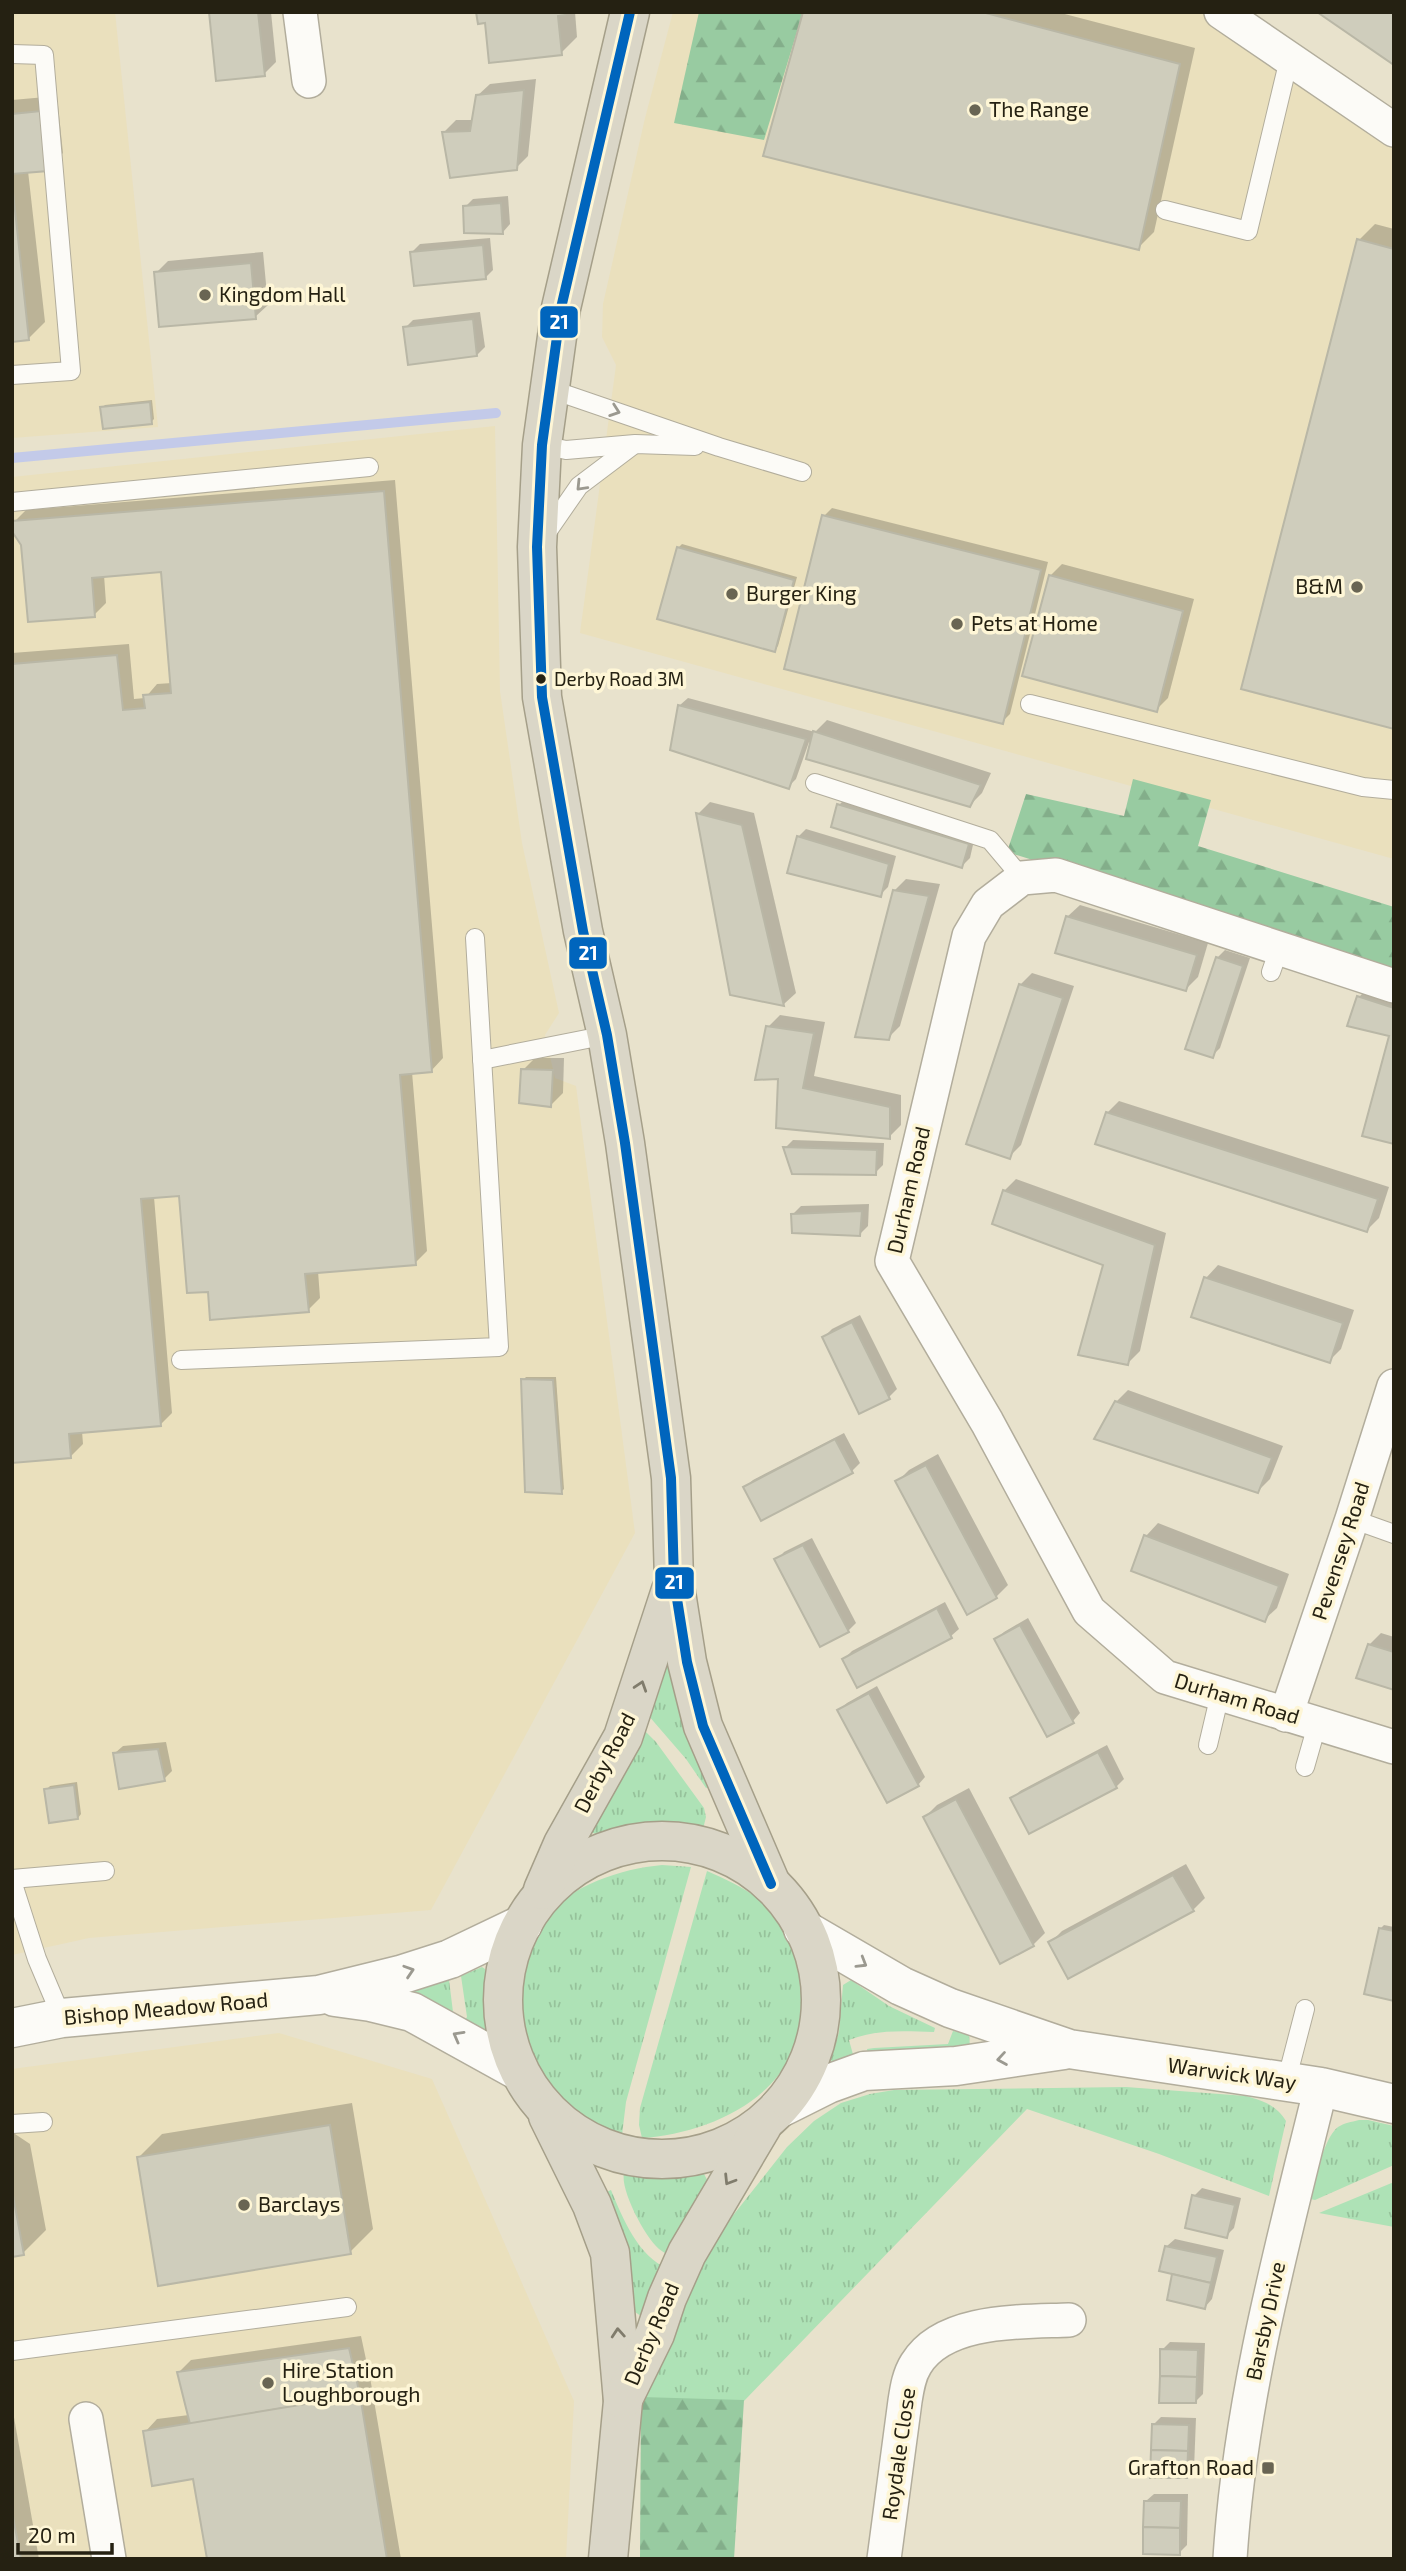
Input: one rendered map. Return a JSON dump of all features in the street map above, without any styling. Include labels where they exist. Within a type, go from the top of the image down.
[{"type":"highway","name":"Derby Road","points":[[630,12],[561,308],[542,445],[537,547],[542,697],[583,931],[607,1035],[625,1143],[671,1478],[674,1580],[687,1662],[703,1726],[771,1884]]},
{"type":"highway","name":"Derby Road","points":[[608,2559],[623,2401],[610,2253],[592,2206],[547,2114],[529,2092],[517,2070],[508,2033],[504,1997],[508,1961],[563,1844],[623,1737],[674,1580]]},
{"type":"highway","points":[[531,1913],[562,1876],[583,1862],[620,1847],[658,1841],[706,1847],[735,1859],[771,1884],[789,1903],[814,1952],[819,1973],[821,2001],[818,2029],[811,2056],[799,2082],[771,2115],[726,2146],[698,2155],[638,2158],[582,2139],[547,2114]]},
{"type":"highway","name":"Derby Road","points":[[623,2401],[655,2334],[679,2268],[714,2205],[771,2115]]},
{"type":"street","points":[[300,12],[309,81]]},
{"type":"street","points":[[1221,12],[1394,130]]},
{"type":"street","points":[[1022,878],[1056,875],[1275,961],[1394,986]]},
{"type":"street","name":"Durham Road","points":[[1022,878],[988,904],[969,936],[892,1261],[987,1422],[1089,1611],[1165,1677],[1394,1746]]},
{"type":"street","name":"Pevensey Road","points":[[1286,1715],[1394,1387]]},
{"type":"street","name":"Bishop Meadow Road","points":[[12,2028],[62,2018],[319,1995],[400,1975],[450,1959],[531,1913]]},
{"type":"street","name":"Warwick Way","points":[[803,1928],[901,1986],[950,2008],[1069,2049],[1304,2084],[1394,2104]]},
{"type":"street","name":"Bishop Meadow Road","points":[[319,1995],[371,2002],[412,2012],[517,2070]]},
{"type":"street","name":"Warwick Way","points":[[771,2115],[828,2084],[864,2071],[956,2066],[1069,2049]]},
{"type":"street","name":"Barsby Drive","points":[[1230,2559],[1242,2453],[1304,2084]]},
{"type":"street","name":"Roydale Close","points":[[884,2559],[905,2401],[916,2363],[948,2336],[1052,2312]]},
{"type":"street","points":[[86,2419],[109,2559]]},
{"type":"lane","points":[[12,54],[44,55],[71,371],[12,375]]},
{"type":"lane","points":[[1165,210],[1248,231],[1289,59]]},
{"type":"lane","points":[[550,389],[719,447],[802,472]]},
{"type":"lane","points":[[542,445],[566,450],[635,444],[719,447]]},
{"type":"lane","points":[[537,547],[579,486],[635,444]]},
{"type":"lane","points":[[12,502],[369,467]]},
{"type":"lane","points":[[1030,704],[1363,787],[1394,790]]},
{"type":"lane","points":[[815,783],[990,841],[1022,878]]},
{"type":"lane","points":[[181,1360],[499,1347],[475,938]]},
{"type":"lane","points":[[482,1060],[607,1035]]},
{"type":"lane","points":[[1352,1519],[1394,1534]]},
{"type":"lane","points":[[1208,1745],[1220,1694]]},
{"type":"lane","points":[[1305,1767],[1317,1724]]},
{"type":"lane","points":[[62,2018],[37,1959],[12,1880],[105,1871]]},
{"type":"lane","points":[[1304,2084],[1305,2009]]},
{"type":"lane","points":[[12,2124],[43,2122]]},
{"type":"lane","points":[[12,2351],[347,2306]]},
{"type":"shaded area","points":[[12,12],[115,12],[158,427],[12,438]]},
{"type":"shaded area","points":[[673,12],[1221,12],[1394,130],[1394,859],[580,633],[616,365],[602,337],[603,304],[645,118]]},
{"type":"shaded area","points":[[495,426],[500,691],[522,843],[559,1013],[545,1035],[555,1078],[576,1086],[635,1533],[431,1910],[89,1938],[12,1955],[12,477]]},
{"type":"shaded area","points":[[279,2033],[432,2079],[574,2401],[566,2559],[12,2559],[12,2069]]},
{"type":"green space","points":[[699,12],[803,12],[764,140],[674,123]]},
{"type":"green space","points":[[1133,779],[1211,800],[1198,846],[1394,907],[1394,973],[1007,852],[1026,794],[1124,816]]},
{"type":"green space","points":[[664,1665],[675,1669],[712,1786],[706,1788],[686,1759],[648,1715]]},
{"type":"green space","points":[[642,1728],[656,1742],[704,1808],[706,1817],[703,1829],[653,1825],[602,1834],[591,1832]]},
{"type":"green space","points":[[662,1865],[691,1867],[626,2102],[622,2135],[581,2116],[549,2084],[529,2046],[520,2002],[520,1979],[531,1937],[554,1907],[597,1881],[630,1870]]},
{"type":"green space","points":[[707,1871],[759,1899],[789,1935],[800,1961],[804,1983],[797,2038],[791,2055],[779,2074],[747,2104],[685,2131],[642,2138],[639,2125],[640,2108]]},
{"type":"green space","points":[[482,1967],[485,1969],[489,2030],[479,2033],[463,2023],[467,2017],[461,1976]]},
{"type":"green space","points":[[449,1980],[453,2012],[451,2015],[413,1999],[416,1986]]},
{"type":"green space","points":[[851,1980],[889,2006],[935,2028],[934,2032],[880,2032],[859,2036],[849,2040],[854,2058],[834,2066],[831,2060],[839,2032],[843,1985]]},
{"type":"green space","points":[[953,2031],[969,2034],[970,2047],[868,2054],[867,2049],[874,2048],[948,2044]]},
{"type":"green space","points":[[1126,2087],[1246,2096],[1274,2107],[1286,2121],[1269,2196],[1159,2154],[1027,2109],[744,2401],[637,2399],[688,2282],[727,2223],[787,2147],[814,2121],[841,2103],[894,2090]]},
{"type":"green space","points":[[1359,2120],[1394,2126],[1394,2165],[1315,2200],[1310,2199],[1328,2141],[1338,2127]]},
{"type":"green space","points":[[624,2173],[659,2177],[704,2174],[712,2189],[673,2257],[653,2243],[641,2224],[626,2190]]},
{"type":"green space","points":[[1394,2182],[1394,2227],[1319,2213]]},
{"type":"green space","points":[[611,2190],[626,2224],[640,2246],[657,2263],[668,2269],[641,2316],[635,2312],[628,2262],[604,2193]]},
{"type":"green space","points":[[641,2397],[744,2400],[734,2559],[640,2559]]},
{"type":"building","points":[[209,12],[258,12],[265,76],[216,81]]},
{"type":"building","points":[[476,12],[564,12],[565,15],[558,16],[562,55],[489,63],[485,23],[478,24]]},
{"type":"building","points":[[803,12],[982,12],[1180,64],[1139,250],[763,156]]},
{"type":"building","points":[[1317,12],[1394,12],[1394,65]]},
{"type":"building","points":[[524,90],[517,170],[450,178],[442,132],[470,131],[476,95]]},
{"type":"building","points":[[41,111],[48,171],[12,174],[12,114]]},
{"type":"building","points":[[12,182],[29,340],[12,342]]},
{"type":"building","points":[[501,203],[503,234],[464,233],[463,206]]},
{"type":"building","points":[[1357,239],[1394,249],[1394,729],[1241,689]]},
{"type":"building","points":[[483,245],[486,279],[414,286],[410,252]]},
{"type":"building","name":"Kingdom Hall","points":[[251,263],[256,319],[159,327],[154,272]]},
{"type":"building","points":[[473,319],[477,356],[408,365],[403,327]]},
{"type":"building","points":[[150,402],[152,424],[103,429],[100,407]]},
{"type":"building","points":[[384,491],[432,1072],[400,1075],[416,1265],[305,1274],[309,1312],[210,1320],[208,1292],[187,1293],[179,1196],[141,1199],[161,1426],[69,1434],[71,1458],[12,1463],[12,664],[117,655],[123,710],[145,708],[143,695],[171,693],[161,572],[92,578],[95,617],[28,622],[21,545],[13,533],[12,521]]},
{"type":"building","points":[[822,515],[1041,570],[1003,724],[784,669]]},
{"type":"building","points":[[677,547],[794,580],[775,652],[657,619]]},
{"type":"building","points":[[1049,575],[1183,611],[1157,712],[1022,676]]},
{"type":"building","points":[[678,705],[806,739],[789,789],[670,750]]},
{"type":"building","points":[[813,731],[981,785],[970,807],[806,759]]},
{"type":"building","points":[[837,804],[969,844],[962,868],[831,827]]},
{"type":"building","points":[[696,813],[742,825],[784,1006],[730,995]]},
{"type":"building","points":[[797,836],[889,864],[881,897],[787,873]]},
{"type":"building","points":[[893,890],[929,896],[889,1040],[855,1037]]},
{"type":"building","points":[[1066,916],[1197,955],[1186,991],[1055,953]]},
{"type":"building","points":[[1216,957],[1243,966],[1213,1058],[1185,1049]]},
{"type":"building","points":[[1019,984],[1063,998],[1010,1159],[966,1144]]},
{"type":"building","points":[[1357,996],[1394,1008],[1394,1144],[1362,1136],[1389,1036],[1347,1026]]},
{"type":"building","points":[[766,1026],[814,1033],[803,1088],[890,1107],[890,1139],[776,1128],[778,1079],[755,1080]]},
{"type":"building","points":[[521,1069],[553,1070],[551,1107],[519,1103]]},
{"type":"building","points":[[1106,1112],[1378,1199],[1367,1232],[1095,1144]]},
{"type":"building","points":[[783,1147],[877,1150],[876,1175],[792,1174]]},
{"type":"building","points":[[1003,1190],[1155,1245],[1128,1365],[1078,1355],[1103,1265],[992,1224]]},
{"type":"building","points":[[862,1211],[860,1236],[792,1233],[791,1214]]},
{"type":"building","points":[[1204,1277],[1343,1323],[1330,1363],[1191,1317]]},
{"type":"building","points":[[852,1322],[890,1399],[859,1414],[822,1337]]},
{"type":"building","points":[[521,1379],[553,1380],[562,1494],[525,1492]]},
{"type":"building","points":[[1115,1401],[1272,1458],[1258,1493],[1094,1439]]},
{"type":"building","points":[[835,1439],[853,1473],[761,1521],[743,1487]]},
{"type":"building","points":[[926,1465],[997,1598],[967,1615],[895,1481]]},
{"type":"building","points":[[1144,1535],[1279,1586],[1265,1622],[1131,1571]]},
{"type":"building","points":[[803,1545],[849,1632],[820,1647],[774,1559]]},
{"type":"building","points":[[937,1608],[952,1638],[857,1688],[842,1659]]},
{"type":"building","points":[[1020,1625],[1074,1723],[1047,1737],[994,1639]]},
{"type":"building","points":[[1368,1644],[1394,1652],[1394,1690],[1356,1678]]},
{"type":"building","points":[[869,1693],[919,1786],[887,1803],[837,1710]]},
{"type":"building","points":[[158,1749],[165,1781],[119,1789],[113,1753]]},
{"type":"building","points":[[1098,1752],[1117,1788],[1029,1834],[1010,1798]]},
{"type":"building","points":[[74,1785],[78,1819],[49,1823],[44,1789]]},
{"type":"building","points":[[956,1799],[1034,1946],[1000,1964],[923,1817]]},
{"type":"building","points":[[1173,1875],[1194,1911],[1068,1979],[1048,1942]]},
{"type":"building","points":[[1379,1928],[1394,1931],[1394,2001],[1364,1994]]},
{"type":"building","name":"Barclays","points":[[330,2125],[351,2254],[158,2286],[137,2157]]},
{"type":"building","points":[[12,2190],[24,2255],[12,2257]]},
{"type":"building","points":[[1192,2195],[1235,2205],[1227,2238],[1185,2228]]},
{"type":"building","points":[[1165,2246],[1217,2257],[1211,2283],[1159,2271]]},
{"type":"building","points":[[1172,2274],[1211,2283],[1205,2309],[1167,2300]]},
{"type":"building","name":"Hire Station Loughborough","points":[[349,2348],[360,2395],[190,2424],[177,2372]]},
{"type":"building","points":[[1160,2349],[1198,2350],[1197,2377],[1160,2376]]},
{"type":"building","points":[[1160,2376],[1197,2377],[1196,2403],[1159,2403]]},
{"type":"building","points":[[360,2395],[387,2559],[207,2559],[193,2479],[152,2486],[143,2431]]},
{"type":"building","points":[[1152,2424],[1189,2425],[1188,2451],[1151,2450]]},
{"type":"building","points":[[1151,2450],[1188,2451],[1187,2478],[1150,2478]]},
{"type":"building","points":[[1144,2501],[1181,2501],[1180,2528],[1143,2527]]},
{"type":"building","points":[[12,2511],[21,2559],[12,2559]]},
{"type":"building","points":[[1143,2527],[1180,2528],[1180,2555],[1143,2554]]},
{"type":"waterway","points":[[12,458],[496,413]]},
{"type":"transit line","name":"21","points":[[630,12],[561,308],[542,445],[537,547],[542,697],[583,931],[607,1035],[625,1143],[671,1478],[674,1580],[687,1662],[703,1726],[771,1884]]},
{"type":"place","name":"The Range","points":[[975,110]]},
{"type":"place","name":"Kingdom Hall","points":[[205,295]]},
{"type":"place","name":"B&M","points":[[1357,587]]},
{"type":"place","name":"Burger King","points":[[732,594]]},
{"type":"place","name":"Pets at Home","points":[[957,624]]},
{"type":"place","name":"Derby Road 3M","points":[[541,679]]},
{"type":"place","name":"Barclays","points":[[244,2205]]},
{"type":"place","name":"Hire Station Loughborough","points":[[268,2383]]},
{"type":"place","name":"Grafton Road","points":[[1268,2468]]}]
